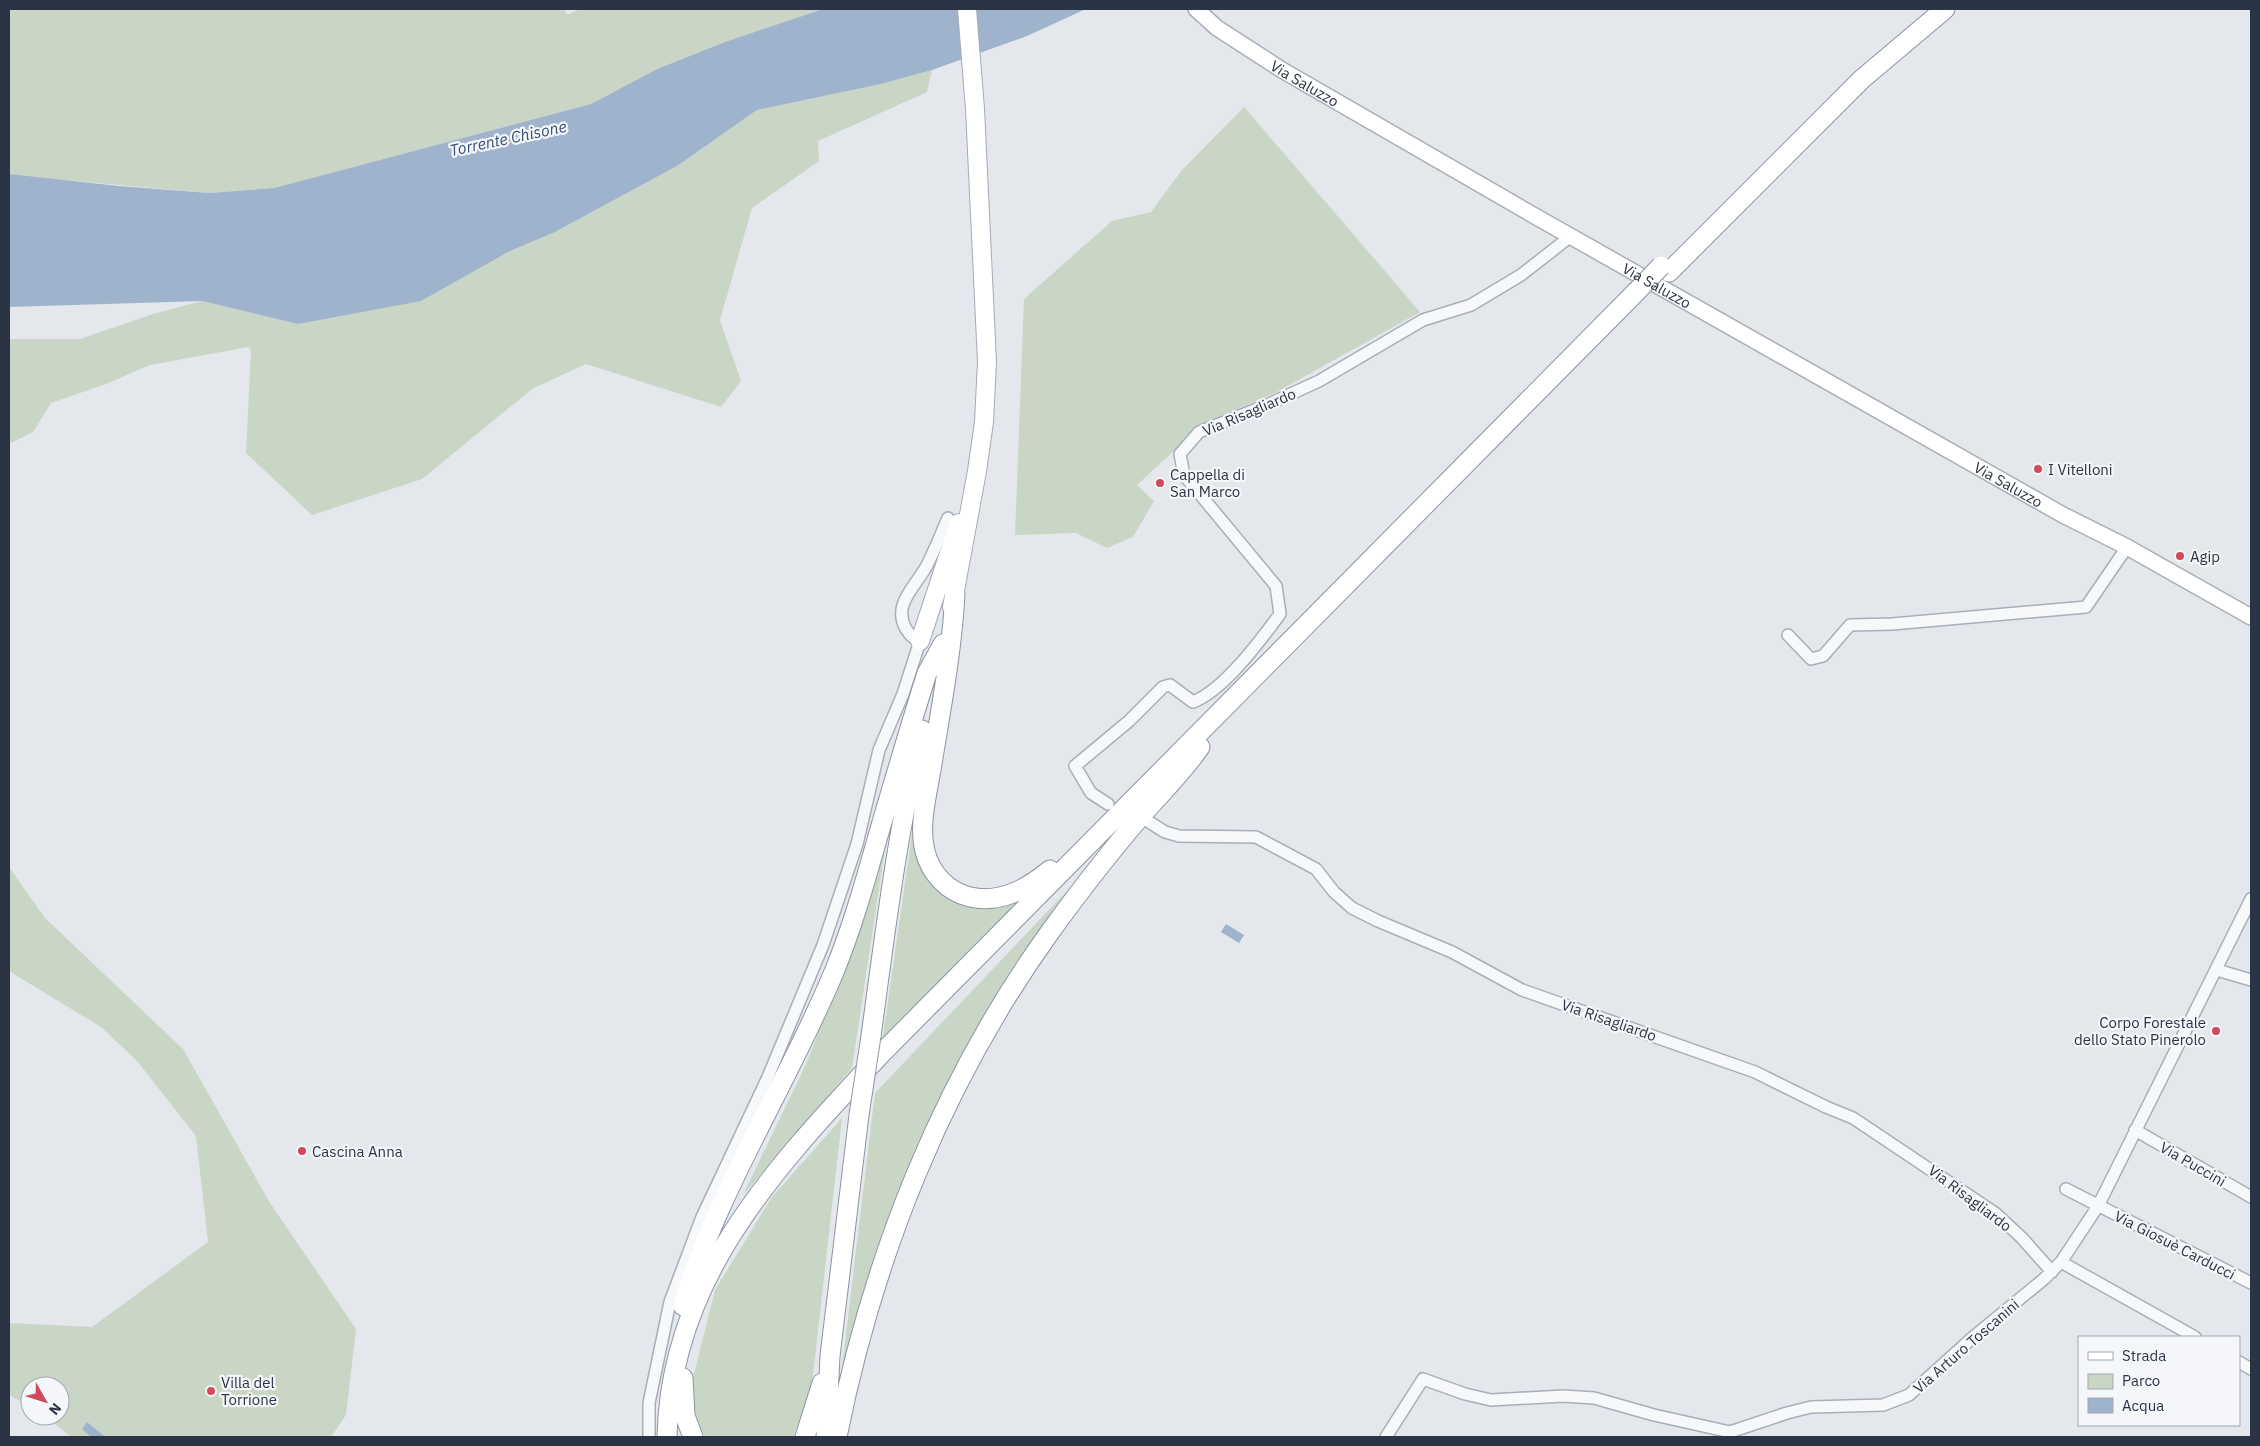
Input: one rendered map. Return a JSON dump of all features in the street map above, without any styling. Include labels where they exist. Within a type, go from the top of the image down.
[{"type":"highway","points":[[667,1437],[675,1374],[691,1315],[722,1250],[755,1197],[806,1135],[881,1054],[1194,745],[1641,294],[1856,72],[1930,9]]},
{"type":"highway","points":[[1665,269],[1862,79],[1945,9]]},
{"type":"highway","points":[[955,594],[954,624],[922,835],[929,863],[939,879],[949,888],[967,897],[994,898],[1007,896],[1033,883],[1062,861],[1133,790],[1194,745]]},
{"type":"highway","points":[[826,1437],[830,1356],[859,1115],[894,868],[912,770],[943,644]]},
{"type":"highway","points":[[661,1437],[662,1408],[668,1364],[695,1269],[728,1191],[788,1072],[834,970],[864,885],[927,673],[943,644]]},
{"type":"highway","points":[[693,1437],[685,1416],[683,1399],[685,1364],[690,1343],[711,1286],[761,1201],[811,1140],[1187,756],[1194,745]]},
{"type":"highway","points":[[837,1437],[860,1338],[894,1229],[928,1147],[973,1056],[1012,988],[1050,932],[1114,848],[1191,759],[1194,745]]},
{"type":"highway","points":[[805,1437],[830,1356]]},
{"type":"main road","points":[[943,644],[955,594],[977,471],[984,422],[987,362],[975,109],[967,9]]},
{"type":"main road","name":"Via Saluzzo","points":[[1196,9],[1217,28],[1282,70],[2048,506],[2128,547],[2251,617]]},
{"type":"main road","points":[[920,642],[977,471]]},
{"type":"street","name":"Via Risagliardo","points":[[1108,804],[1091,794],[1075,766],[1114,734],[1163,687],[1170,686],[1193,702],[1210,693],[1252,652],[1280,614],[1276,586],[1184,475],[1180,454],[1199,432],[1267,406],[1319,381],[1423,320],[1472,305],[1522,275],[1571,236]]},
{"type":"street","points":[[649,1437],[648,1403],[670,1302],[702,1218],[768,1077],[824,945],[857,844],[879,750],[903,694],[920,642],[914,639],[904,625],[901,608],[926,566],[948,518]]},
{"type":"street","points":[[1788,634],[1811,659],[1823,656],[1850,625],[1892,624],[2086,607],[2128,547]]},
{"type":"street","name":"Via Risagliardo","points":[[1146,820],[1165,832],[1179,836],[1256,837],[1316,870],[1334,892],[1352,908],[1378,922],[1452,952],[1522,990],[1755,1072],[1826,1107],[1854,1118],[1995,1213],[2022,1238],[2052,1272]]},
{"type":"street","name":"Via Arturo Toscanini","points":[[1386,1437],[1423,1379],[1465,1394],[1491,1400],[1563,1396],[1594,1398],[1654,1415],[1730,1432],[1787,1413],[1812,1407],[1883,1405],[1909,1395],[2052,1272],[2061,1262],[2098,1206],[2251,899]]},
{"type":"street","points":[[2217,970],[2251,980]]},
{"type":"street","name":"Via Puccini","points":[[2135,1130],[2251,1197]]},
{"type":"street","points":[[2066,1189],[2098,1206]]},
{"type":"street","name":"Via Giosuè Carducci","points":[[2098,1206],[2251,1283]]},
{"type":"street","points":[[2061,1262],[2193,1336]]},
{"type":"street","points":[[2240,1363],[2251,1369]]},
{"type":"green space","points":[[9,9],[564,9],[567,15],[579,9],[823,9],[725,42],[657,69],[591,104],[274,188],[209,193],[9,175]]},
{"type":"green space","points":[[932,70],[927,92],[818,141],[819,161],[752,208],[720,320],[741,381],[721,407],[586,364],[532,389],[422,479],[312,515],[246,453],[251,351],[248,347],[150,365],[106,384],[51,403],[33,432],[9,444],[9,339],[80,339],[153,314],[202,301],[298,324],[508,252],[555,232],[677,166],[757,110],[881,84]]},
{"type":"green space","points":[[1244,107],[1420,312],[1275,393],[1204,423],[1137,485],[1154,501],[1133,537],[1107,548],[1076,533],[1015,535],[1024,299],[1112,221],[1151,212],[1182,170]]},
{"type":"green space","points":[[916,806],[916,846],[934,889],[967,907],[1000,903],[1031,891],[882,1043]]},
{"type":"green space","points":[[887,835],[852,1068],[743,1195],[807,1062],[845,962]]},
{"type":"green space","points":[[9,867],[45,918],[183,1049],[270,1203],[356,1329],[346,1415],[331,1437],[71,1437],[58,1426],[70,1426],[70,1376],[20,1376],[20,1401],[9,1395],[9,1323],[92,1327],[208,1242],[196,1136],[137,1061],[101,1027],[9,971]]},
{"type":"green space","points":[[1085,872],[958,1066],[886,1224],[838,1401],[875,1093]]},
{"type":"green space","points":[[842,1118],[812,1384],[793,1437],[706,1437],[699,1427],[690,1390],[715,1290],[772,1197]]},
{"type":"water","name":"Torrente Chisone","points":[[823,9],[1086,9],[1027,36],[932,70],[881,84],[757,110],[677,166],[555,232],[508,252],[421,301],[298,324],[202,301],[9,307],[9,174],[119,186],[209,193],[274,188],[591,104],[657,69],[725,42]]},
{"type":"water","points":[[1226,924],[1244,935],[1239,943],[1221,932]]},
{"type":"water","points":[[87,1422],[104,1436],[91,1437],[82,1429]]},
{"type":"place","name":"I Vitelloni","points":[[2038,469]]},
{"type":"place","name":"Cappella di San Marco","points":[[1160,483]]},
{"type":"place","name":"Agip","points":[[2180,556]]},
{"type":"place","name":"Corpo Forestale dello Stato Pinerolo","points":[[2216,1031]]},
{"type":"place","name":"Cascina Anna","points":[[302,1151]]},
{"type":"place","name":"Villa del Torrione","points":[[211,1391]]}]
